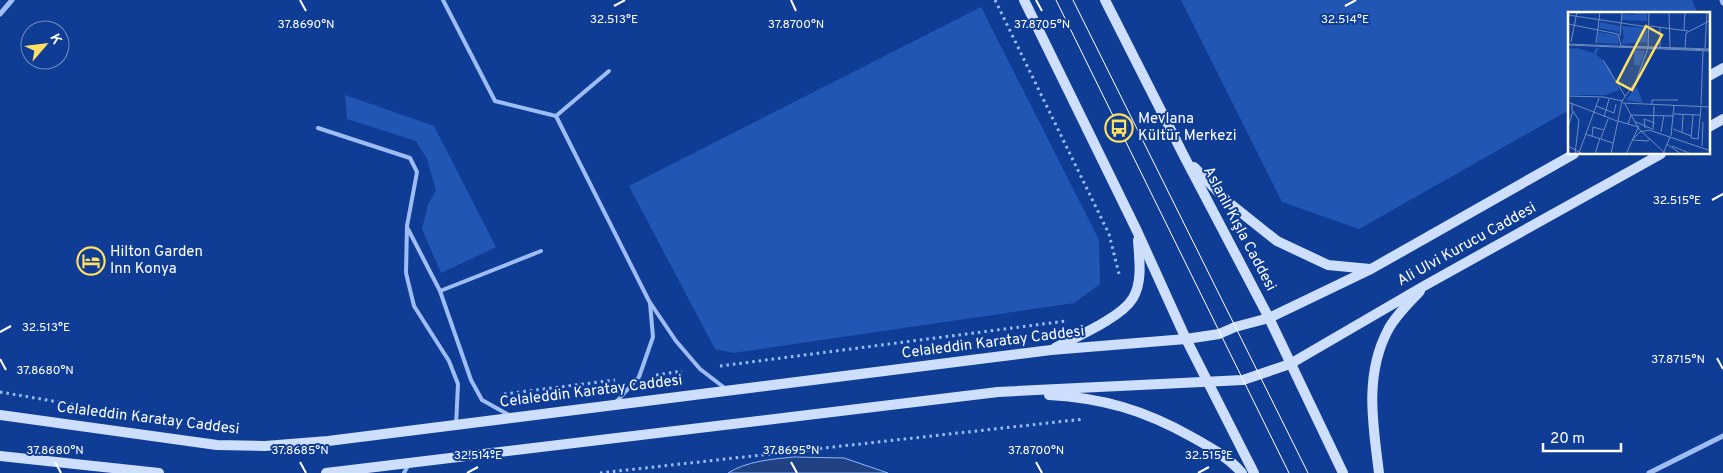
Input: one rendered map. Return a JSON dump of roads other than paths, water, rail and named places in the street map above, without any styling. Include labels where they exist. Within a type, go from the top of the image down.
[{"type":"main road","points":[[1024,0],[1137,231],[1186,339],[1254,473]]},
{"type":"main road","name":"Aslanlı Kışla Caddesi","points":[[1106,0],[1185,158],[1269,318],[1343,473]]},
{"type":"main road","points":[[1710,75],[1723,68]]},
{"type":"main road","points":[[1710,126],[1723,119]]},
{"type":"main road","name":"Ali Ulvi Kurucu Caddesi","points":[[1269,318],[1371,269],[1572,155]]},
{"type":"main road","name":"Ali Ulvi Kurucu Caddesi","points":[[1208,380],[1243,380],[1290,364],[1424,286],[1659,155]]},
{"type":"main road","points":[[1185,158],[1228,202],[1276,241],[1328,265],[1371,269]]},
{"type":"main road","points":[[1051,350],[1111,319],[1133,298],[1140,274],[1137,231]]},
{"type":"main road","points":[[1378,473],[1371,405],[1376,358],[1388,328],[1424,286]]},
{"type":"main road","name":"Celaleddin Karatay Caddesi","points":[[0,414],[217,445],[265,446],[456,425],[1051,350],[1186,339],[1219,334],[1235,327],[1269,318]]},
{"type":"main road","points":[[326,473],[998,392],[1208,380]]},
{"type":"main road","points":[[998,392],[1103,401],[1141,411],[1211,448],[1242,473]]},
{"type":"main road","points":[[0,456],[158,473]]},
{"type":"street","points":[[0,14],[12,0]]},
{"type":"street","points":[[1649,473],[1723,436]]},
{"type":"lane","points":[[443,0],[495,101],[556,116],[649,301],[676,341],[700,369],[728,390]]},
{"type":"lane","points":[[556,116],[609,71]]},
{"type":"lane","points":[[318,128],[410,158],[417,172],[407,226],[406,273],[414,306],[449,361],[458,384],[456,425]]},
{"type":"lane","points":[[407,226],[440,291],[471,380],[482,400],[513,417]]},
{"type":"lane","points":[[440,291],[541,250]]},
{"type":"lane","points":[[613,405],[639,377],[653,337],[649,301]]},
{"type":"lane","points":[[404,473],[410,462]]},
{"type":"tram line","points":[[1056,0],[1289,473]]},
{"type":"tram line","points":[[1073,0],[1308,473]]},
{"type":"place","name":"Mevlana Kültür Merkezi","points":[[1119,128]]},
{"type":"place","name":"Hilton Garden Inn Konya","points":[[91,261]]}]
